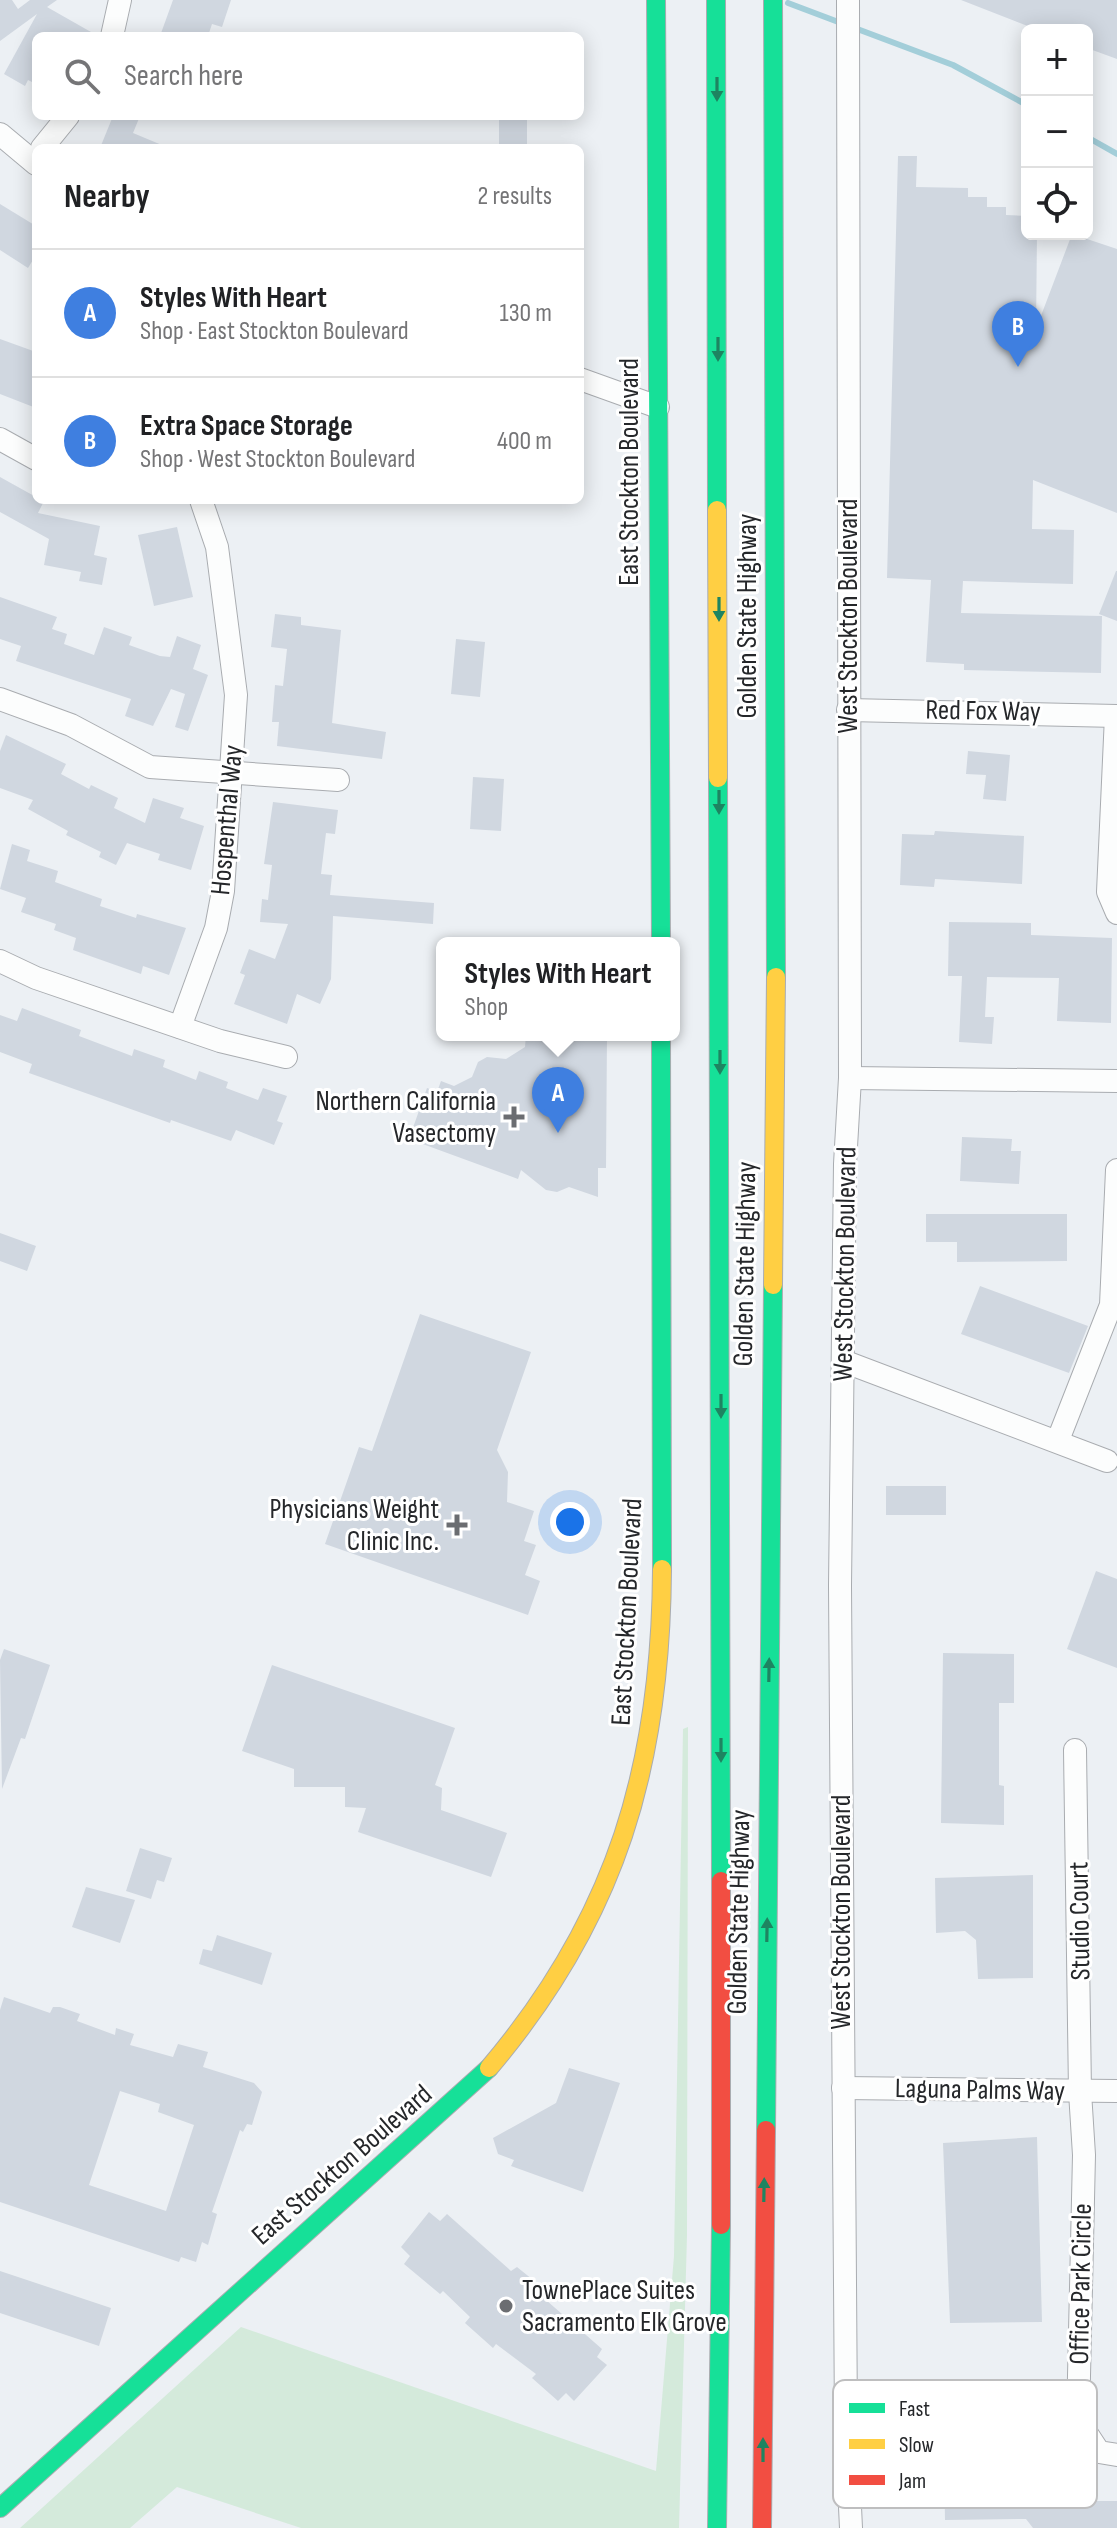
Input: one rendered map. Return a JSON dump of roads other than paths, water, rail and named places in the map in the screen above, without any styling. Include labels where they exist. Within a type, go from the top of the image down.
[{"type":"main road","name":"East Stockton Boulevard","points":[[656,0],[661,937]]},
{"type":"main road","name":"Golden State Highway","points":[[762,2528],[776,1011],[773,0]]},
{"type":"main road","name":"Golden State Highway","points":[[716,5],[722,2083],[717,2528]]},
{"type":"main road","name":"East Stockton Boulevard","points":[[0,2508],[477,2083],[540,2003],[602,1893],[634,1809],[656,1697],[661,1501],[661,1041]]},
{"type":"main road","points":[[699,2528],[701,2499],[718,2444]]},
{"type":"street","points":[[113,32],[120,0]]},
{"type":"street","name":"West Stockton Boulevard","points":[[848,0],[850,1078],[840,1614],[848,2380]]},
{"type":"street","points":[[46,144],[65,120]]},
{"type":"street","points":[[0,134],[32,154]]},
{"type":"street","points":[[584,380],[658,407]]},
{"type":"street","points":[[0,439],[32,457]]},
{"type":"street","name":"Hospenthal Way","points":[[180,1027],[216,928],[223,891],[236,695],[217,547],[202,504]]},
{"type":"street","points":[[0,699],[71,725],[150,767],[338,780]]},
{"type":"street","name":"Red Fox Way","points":[[848,710],[1117,716]]},
{"type":"street","points":[[1117,716],[1108,892],[1117,913]]},
{"type":"street","points":[[0,961],[36,978],[180,1027],[286,1057]]},
{"type":"street","points":[[850,1078],[1117,1081]]},
{"type":"street","points":[[1058,1440],[1111,1305],[1117,1170]]},
{"type":"street","points":[[843,1361],[1107,1461]]},
{"type":"street","name":"Studio Court","points":[[1075,1750],[1081,1985],[1080,2092]]},
{"type":"street","name":"Laguna Palms Way","points":[[843,2088],[1117,2091]]},
{"type":"street","name":"Office Park Circle","points":[[1079,2380],[1084,2155],[1080,2092]]},
{"type":"street","name":"Office Park Circle","points":[[1097,2449],[1117,2455]]},
{"type":"street","name":"West Stockton Boulevard","points":[[851,2508],[851,2528]]},
{"type":"waterway","points":[[788,3],[841,23]]},
{"type":"waterway","points":[[852,27],[953,65],[1021,102]]},
{"type":"waterway","points":[[1093,140],[1117,154]]},
{"type":"place","name":"Extra Space Storage","points":[[1018,367]]},
{"type":"place","name":"Northern California Vasectomy","points":[[514,1117]]},
{"type":"place","name":"Styles With Heart","points":[[558,1133]]},
{"type":"place","name":"Physicians Weight Clinic Inc.","points":[[457,1525]]},
{"type":"place","name":"TownePlace Suites Sacramento Elk Grove","points":[[506,2306]]}]
